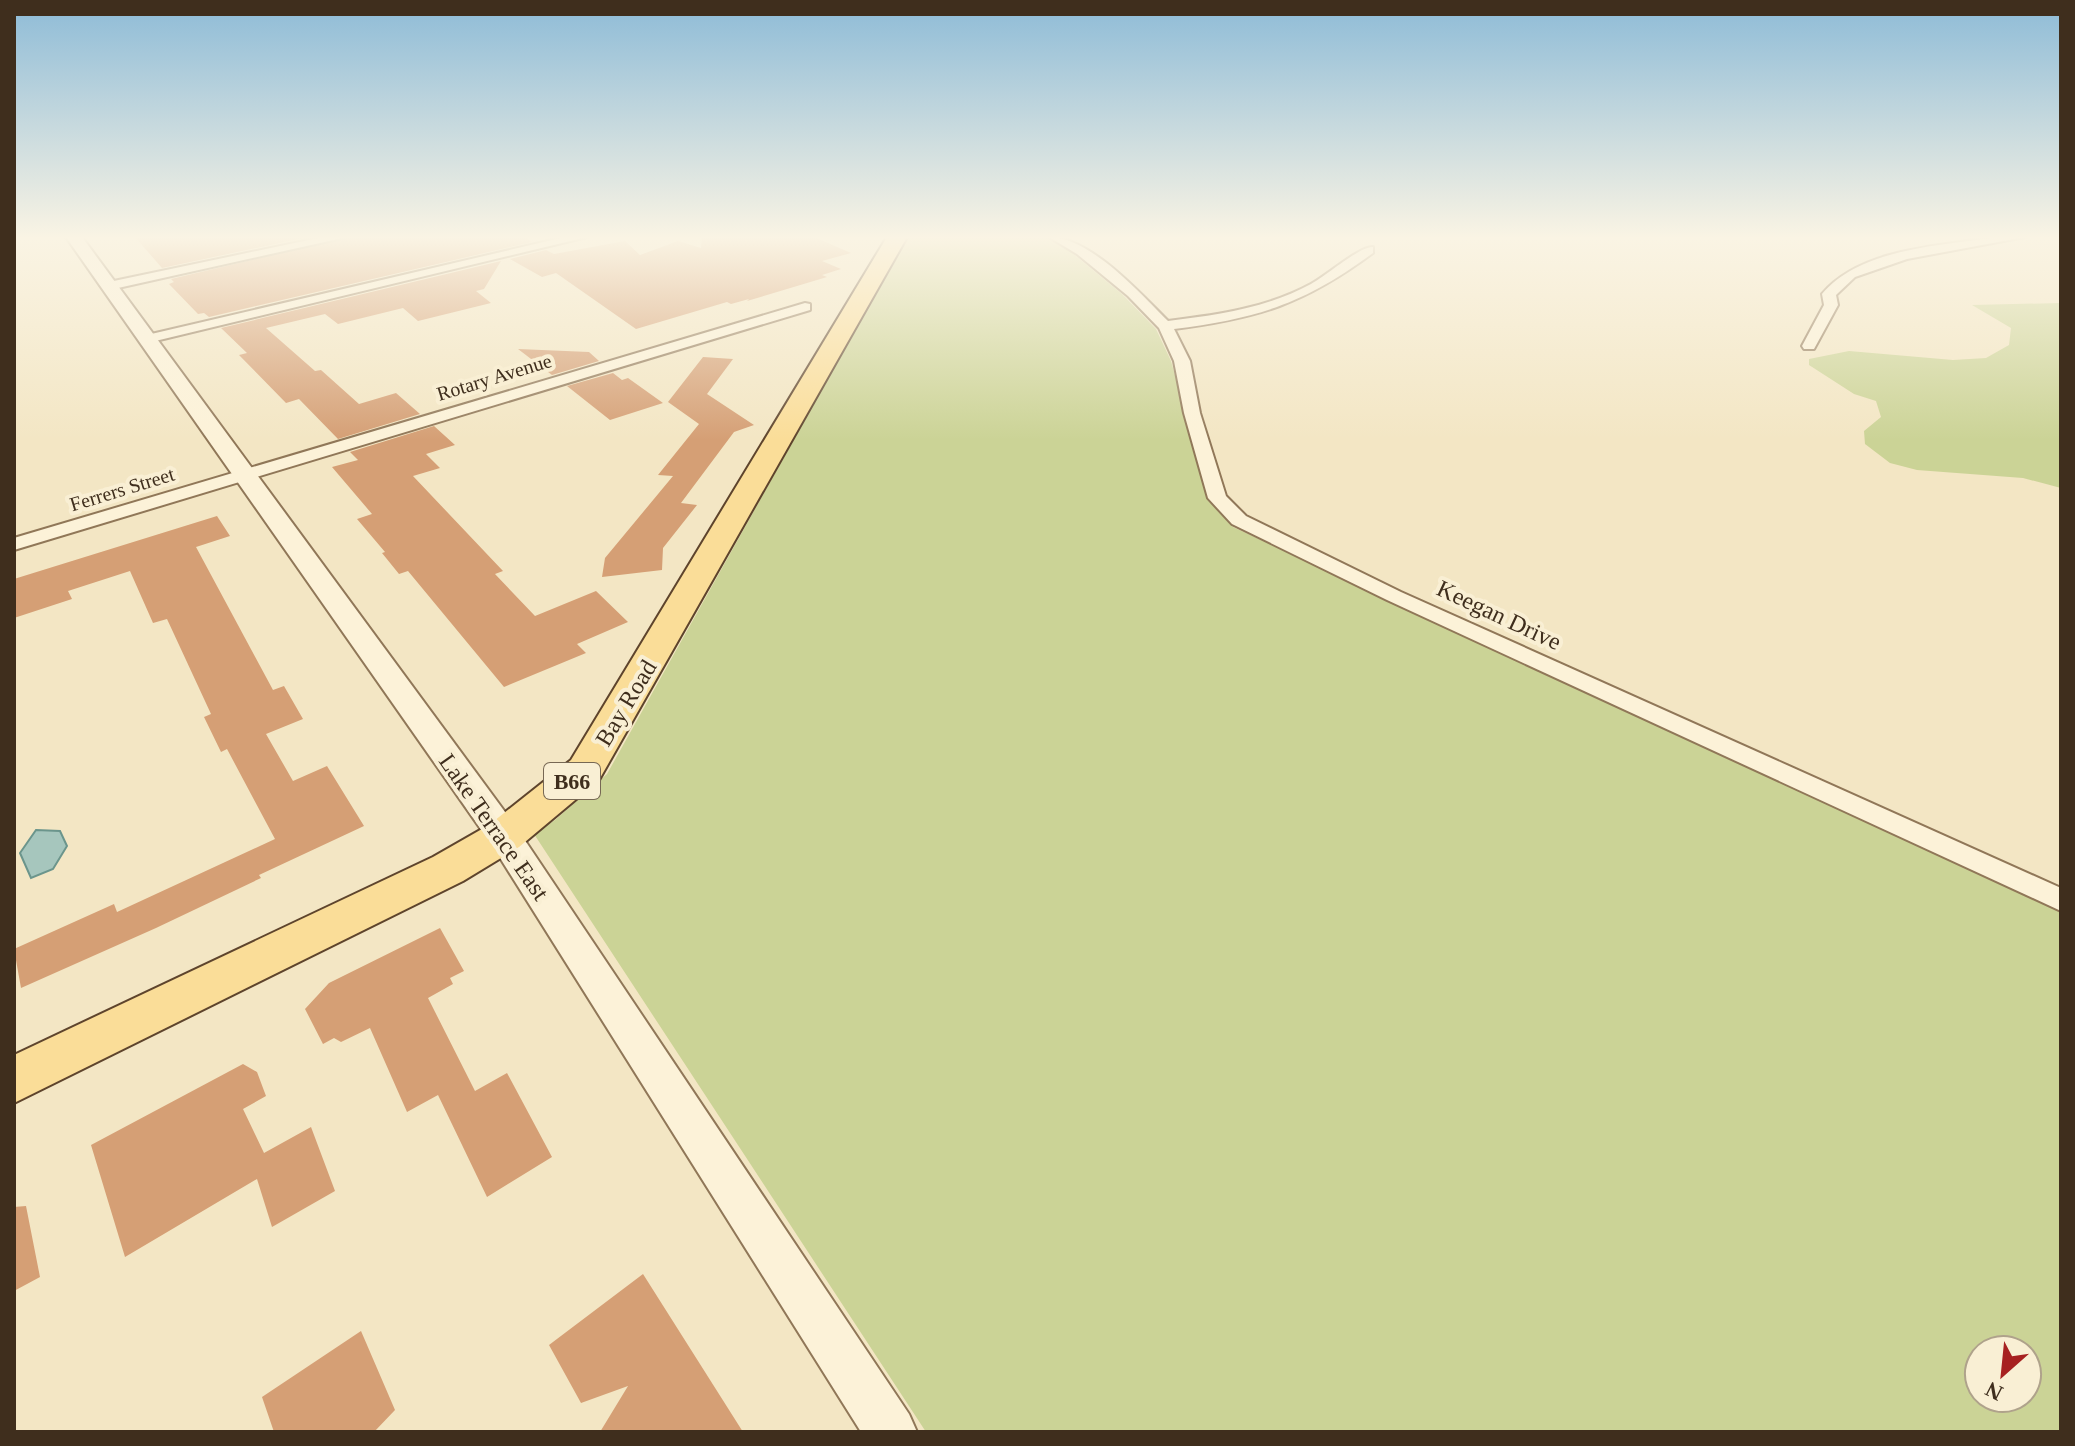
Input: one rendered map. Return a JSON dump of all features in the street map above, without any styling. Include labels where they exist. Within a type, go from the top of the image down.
[{"type":"main road","name":"Bay Road","points":[[14,1080],[448,869],[504,836],[585,770],[857,304]]},
{"type":"street","name":"Lake Terrace East","points":[[122,304],[504,836],[891,1432]]},
{"type":"street","points":[[147,339],[294,304]]},
{"type":"street","name":"Keegan Drive","points":[[1143,304],[1165,326],[1182,361],[1192,413],[1217,498],[1239,520],[1394,596],[2061,900]]},
{"type":"street","points":[[1165,326],[1230,317],[1270,304]]},
{"type":"street","points":[[1809,346],[1831,304]]},
{"type":"street","name":"Rotary Avenue","points":[[243,476],[805,307]]},
{"type":"street","name":"Ferrers Street","points":[[14,544],[243,476]]},
{"type":"green space","points":[[869,304],[1132,304],[1156,329],[1171,361],[1210,501],[1233,527],[2061,910],[2061,1432],[926,1432],[534,834],[555,820],[607,774]]},
{"type":"green space","points":[[2061,304],[2061,488],[2023,478],[1917,470],[1890,463],[1865,444],[1864,431],[1881,417],[1876,401],[1854,394],[1809,365],[1809,359],[1849,351],[1953,360],[1986,358],[2009,345],[2011,328],[1972,305]]},
{"type":"water","points":[[36,830],[60,831],[67,846],[53,869],[31,878],[20,853]]},
{"type":"building","points":[[189,304],[263,304],[209,317],[204,313],[198,314]]},
{"type":"building","points":[[319,304],[485,304],[418,321],[403,308],[338,324],[325,314],[266,328],[359,404],[396,393],[420,414],[338,439],[299,399],[286,403],[239,355],[247,353],[221,328]]},
{"type":"building","points":[[601,304],[719,304],[636,329]]},
{"type":"building","points":[[518,349],[589,352],[599,361],[552,375]]},
{"type":"building","points":[[703,357],[733,359],[707,394],[754,425],[734,432],[681,503],[697,505],[663,548],[662,570],[602,577],[605,558],[673,476],[658,475],[699,424],[668,402]]},
{"type":"building","points":[[613,373],[622,380],[628,378],[663,403],[610,420],[567,386]]},
{"type":"building","points":[[434,426],[455,445],[426,454],[440,468],[413,476],[503,571],[495,574],[535,616],[596,591],[628,622],[577,644],[586,653],[504,687],[408,571],[399,574],[382,553],[385,552],[357,519],[372,514],[332,467],[358,460],[350,452]]},
{"type":"building","points":[[217,516],[230,536],[196,547],[273,690],[284,686],[303,719],[266,734],[293,781],[327,766],[364,826],[156,928],[21,988],[14,949],[114,904],[117,912],[275,839],[227,749],[221,752],[204,717],[211,714],[167,619],[153,623],[130,571],[68,591],[72,599],[14,618],[14,579]]},
{"type":"building","points":[[440,928],[464,971],[450,978],[453,984],[428,998],[475,1091],[507,1073],[552,1157],[487,1197],[438,1095],[407,1112],[370,1028],[341,1042],[334,1038],[323,1044],[305,1009],[329,983]]},
{"type":"building","points":[[243,1064],[257,1072],[266,1096],[243,1109],[264,1153],[311,1127],[335,1191],[272,1227],[257,1179],[125,1257],[91,1145]]},
{"type":"building","points":[[26,1206],[40,1277],[14,1291],[14,1207]]},
{"type":"building","points":[[643,1274],[743,1432],[600,1432],[628,1386],[581,1403],[549,1345]]},
{"type":"building","points":[[361,1331],[395,1410],[374,1432],[274,1432],[262,1397]]}]
